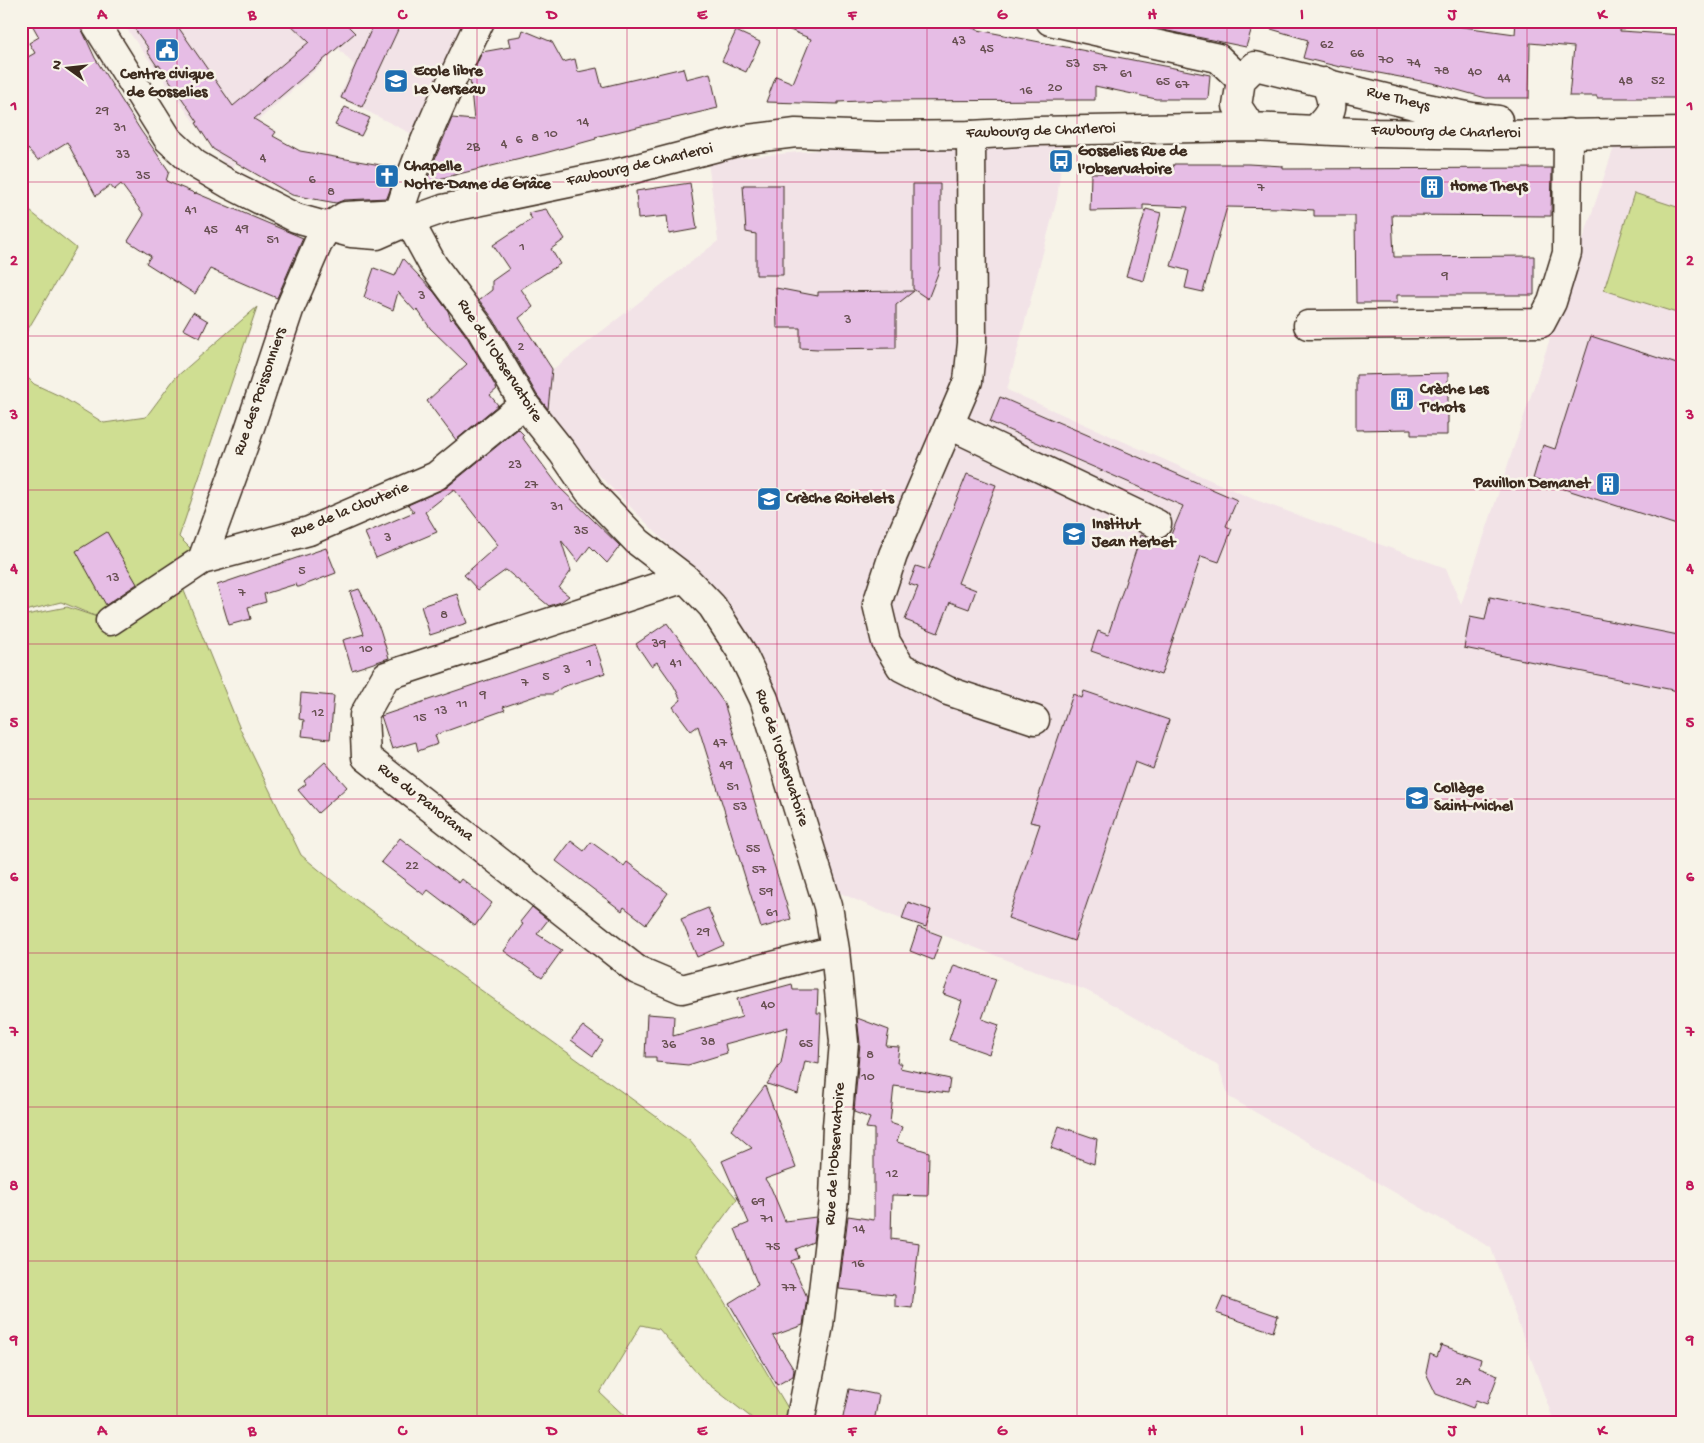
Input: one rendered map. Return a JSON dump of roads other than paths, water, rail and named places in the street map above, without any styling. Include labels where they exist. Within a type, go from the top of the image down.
[{"type":"street","name":"Faubourg de Charleroi","points":[[94,21],[168,139],[195,164],[229,184],[296,218],[351,233],[377,235],[404,217],[622,172],[748,139],[796,133],[877,136],[972,135],[1236,120],[1316,129],[1396,133],[1495,135],[1683,132]]},
{"type":"street","points":[[404,217],[404,195],[480,21]]},
{"type":"street","points":[[1050,21],[1218,58],[1241,80],[1236,120]]},
{"type":"street","name":"Rue Theys","points":[[1241,80],[1255,66],[1422,107],[1494,120],[1683,118]]},
{"type":"street","points":[[1316,129],[1330,116],[1332,98],[1325,82]]},
{"type":"street","points":[[1308,324],[1541,323],[1552,302],[1566,253],[1568,133]]},
{"type":"street","points":[[972,135],[972,344],[968,381],[893,555],[877,604],[886,642],[901,667],[948,691],[1035,720]]},
{"type":"street","name":"Rue de l'Observatoire","points":[[404,217],[433,265],[480,328],[524,404],[563,453],[589,491],[638,542],[685,578],[712,606],[741,651],[764,699],[828,906],[835,950],[844,1042],[837,1126],[834,1198],[819,1325],[800,1422]]},
{"type":"street","name":"Rue des Poissonniers","points":[[202,560],[246,439],[289,310],[319,241],[328,227]]},
{"type":"street","name":"Rue de la Clouterie","points":[[110,621],[202,560],[309,531],[436,476],[524,404]]},
{"type":"street","points":[[950,425],[1157,524]]},
{"type":"street","name":"Rue du Panorama","points":[[685,578],[386,676],[364,715],[366,757],[637,970],[682,989],[835,950]]},
{"type":"place","name":"Centre civique de Gosselies","points":[[167,50]]},
{"type":"place","name":"Ecole libre Le Verseau","points":[[396,81]]},
{"type":"place","name":"Gosselies Rue de l'Observatoire","points":[[1061,161]]},
{"type":"place","name":"Chapelle Notre-Dame de Grâce","points":[[387,176]]},
{"type":"place","name":"Home Theys","points":[[1432,187]]},
{"type":"place","name":"Crèche Les T'chots","points":[[1402,399]]},
{"type":"place","name":"Pavillon Demanet","points":[[1608,484]]},
{"type":"place","name":"Crèche Roitelets","points":[[769,499]]},
{"type":"place","name":"Institut Jean Herbet","points":[[1074,534]]},
{"type":"place","name":"Collège Saint-Michel","points":[[1417,798]]}]
